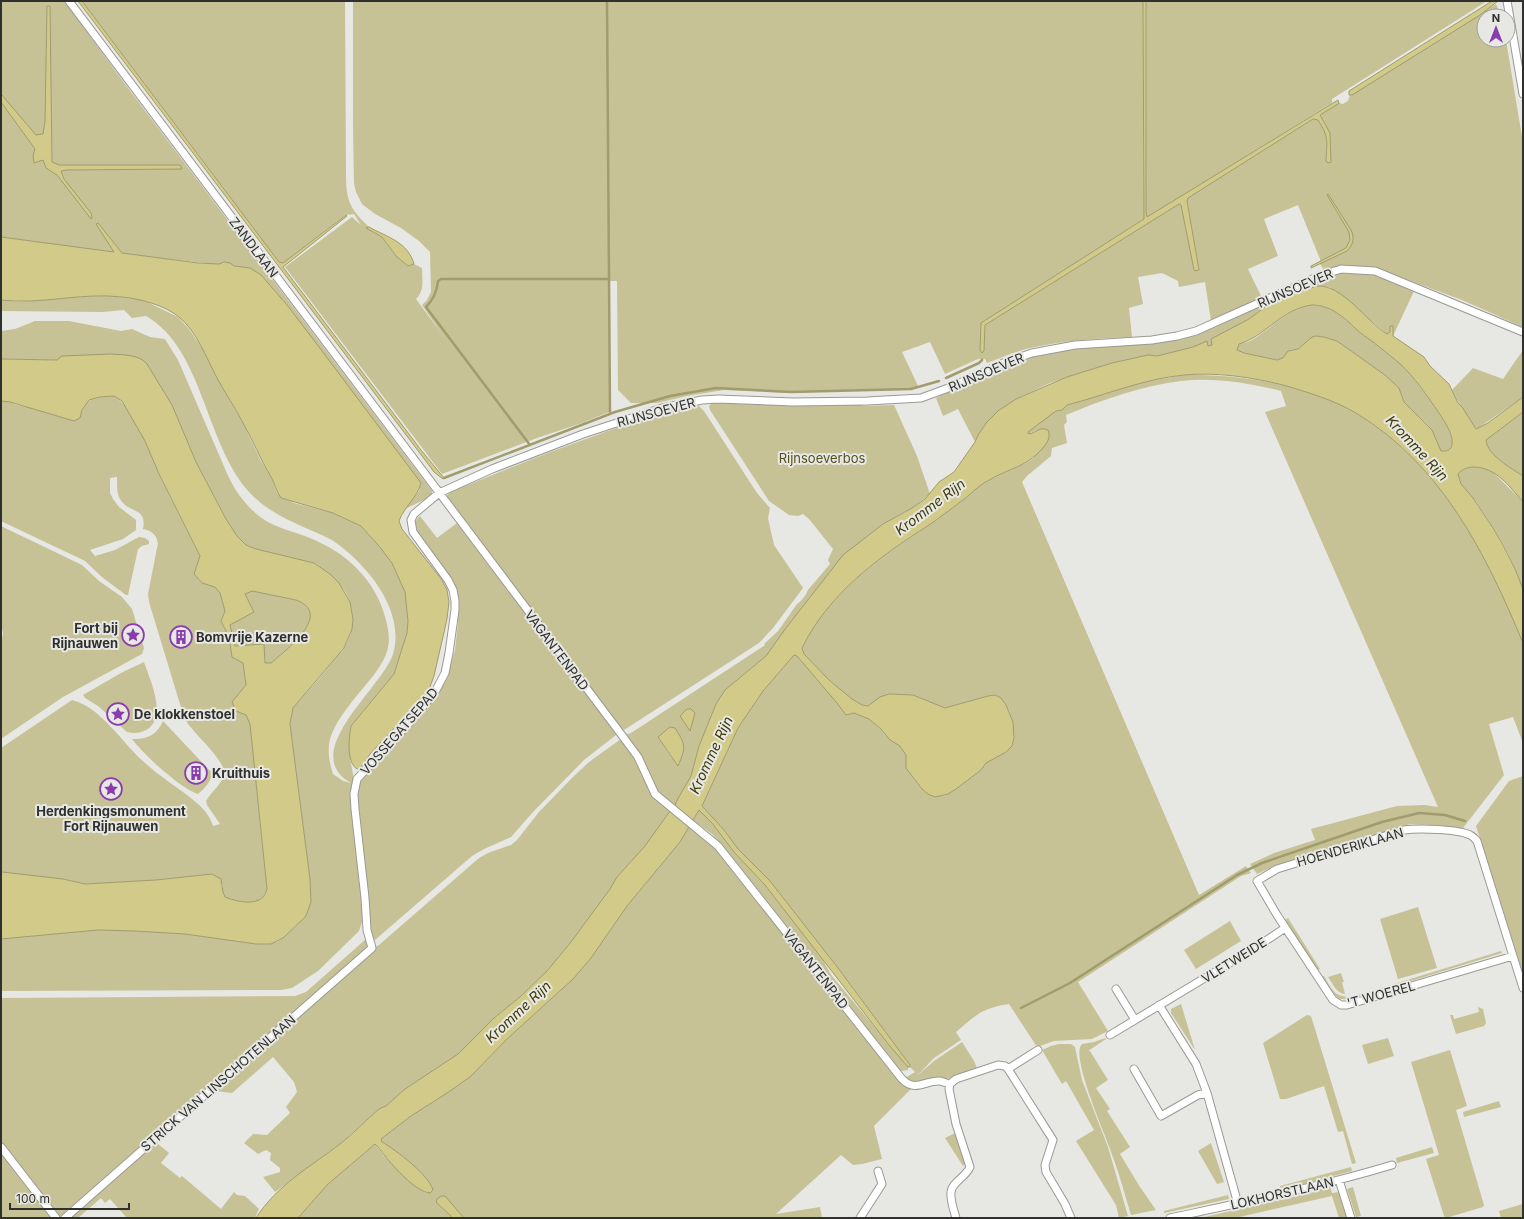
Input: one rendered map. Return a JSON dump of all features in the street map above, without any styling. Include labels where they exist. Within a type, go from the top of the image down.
[{"type":"street","name":"ZANDLAAN","points":[[69,1],[439,493]]},
{"type":"street","points":[[1507,1],[1523,94]]},
{"type":"street","name":"RIJNSOEVER","points":[[439,493],[492,469],[583,434],[662,408],[683,403],[713,400],[793,402],[866,401],[921,398],[951,387],[1003,363],[1032,353],[1075,345],[1152,340],[1196,331],[1319,276],[1341,270],[1375,271],[1523,332]]},
{"type":"street","name":"VAGANTENPAD","points":[[439,493],[638,757],[655,794],[718,846],[907,1084],[915,1086],[939,1081],[950,1084]]},
{"type":"street","name":"VOSSEGATSEPAD","points":[[372,948],[367,930],[355,809],[355,787],[357,779],[436,690],[445,673],[453,627],[455,600],[453,590],[448,580],[412,532],[411,526],[411,520],[414,514],[439,493]]},
{"type":"street","name":"HOENDERIKLAAN","points":[[1286,928],[1257,881],[1284,866],[1404,830],[1418,828],[1432,829],[1471,835],[1477,841],[1513,956]]},
{"type":"street","name":"'T WOEREL","points":[[1286,928],[1333,1000],[1341,1005],[1347,1006],[1513,956]]},
{"type":"street","name":"VLETWEIDE","points":[[1110,1035],[1286,928]]},
{"type":"street","name":"STRICK VAN LINSCHOTENLAAN","points":[[65,1218],[372,948]]},
{"type":"street","points":[[1513,956],[1523,988]]},
{"type":"street","points":[[1116,989],[1135,1020]]},
{"type":"street","points":[[1159,1005],[1196,1064],[1207,1093],[1238,1204]]},
{"type":"street","points":[[1008,1068],[1038,1050]]},
{"type":"street","points":[[956,1218],[950,1193],[953,1187],[968,1172],[970,1167],[956,1124],[948,1089],[950,1084],[956,1079],[998,1065],[1008,1068],[1053,1140],[1045,1165],[1046,1172],[1065,1204],[1071,1218]]},
{"type":"street","points":[[1134,1069],[1161,1116],[1198,1095],[1207,1093]]},
{"type":"street","points":[[1,1147],[56,1218]]},
{"type":"street","name":"LOKHORSTLAAN","points":[[1170,1218],[1238,1204],[1339,1180],[1392,1165]]},
{"type":"street","points":[[860,1218],[882,1184],[878,1171]]},
{"type":"street","points":[[1339,1180],[1351,1218]]},
{"type":"green space","points":[[1,1],[64,1],[432,491],[432,496],[405,509],[419,491],[420,483],[287,305],[261,275],[250,268],[114,253],[1,237]]},
{"type":"green space","points":[[82,1],[345,1],[346,173],[348,197],[353,209],[369,227],[367,228],[382,237],[396,256],[408,266],[414,264],[422,268],[422,288],[416,299],[444,337],[422,305],[427,300],[431,292],[430,252],[419,241],[401,228],[375,214],[362,204],[356,192],[354,183],[353,130],[353,1],[1143,1],[1144,219],[981,323],[980,352],[984,337],[985,325],[1179,204],[1181,205],[1199,270],[1187,201],[1188,198],[1313,119],[1318,120],[1326,135],[1326,161],[1330,163],[1330,133],[1320,117],[1321,114],[1339,103],[1343,104],[1348,101],[1350,95],[1476,16],[1476,48],[1507,48],[1523,143],[1523,327],[1462,300],[1376,268],[1350,266],[1324,270],[1320,264],[1320,259],[1298,205],[1264,219],[1278,256],[1248,269],[1262,298],[1211,321],[1205,282],[1179,287],[1178,281],[1162,273],[1138,277],[1143,304],[1129,308],[1132,337],[1074,341],[1033,347],[987,363],[985,359],[978,359],[945,374],[930,342],[902,352],[919,388],[791,393],[724,390],[657,403],[631,403],[618,390],[617,281],[610,281],[609,412],[442,474],[285,267],[352,217],[361,225],[354,214],[345,215],[283,263],[279,262]]},
{"type":"green space","points":[[1146,1],[1487,1],[1332,99],[1332,103],[1147,218]]},
{"type":"green space","points":[[1496,4],[1498,8],[1490,8]]},
{"type":"green space","points":[[1342,272],[1372,273],[1415,289],[1393,336],[1393,326],[1390,326],[1390,332],[1387,334],[1338,293],[1329,287],[1321,286],[1276,300],[1232,329],[1212,345],[1208,346],[1207,341],[1193,347],[1157,356],[1148,355],[1115,362],[1050,383],[1016,399],[998,411],[978,435],[975,442],[958,409],[943,416],[936,398],[1023,358],[1072,347],[1191,335],[1208,330],[1309,282]]},
{"type":"green space","points":[[104,295],[143,300],[178,317],[189,329],[208,357],[217,378],[243,423],[261,461],[272,479],[277,493],[294,503],[333,513],[361,526],[392,563],[405,592],[408,621],[407,633],[394,674],[351,726],[350,758],[354,780],[364,916],[359,931],[318,971],[292,988],[281,990],[1,991],[1,939],[98,930],[185,934],[256,944],[277,942],[300,922],[311,897],[290,724],[293,708],[344,648],[350,634],[352,609],[349,599],[335,579],[314,563],[256,549],[246,545],[237,536],[226,519],[196,462],[172,405],[157,381],[57,360],[1,359],[1,331],[15,329],[35,321],[69,321],[121,331],[132,329],[150,337],[165,339],[178,360],[229,478],[246,504],[268,522],[310,538],[336,552],[348,560],[367,580],[375,592],[386,620],[389,644],[381,665],[345,711],[334,728],[329,745],[330,760],[333,774],[343,781],[351,783],[337,770],[333,755],[338,738],[348,720],[386,668],[393,654],[396,637],[394,621],[380,589],[358,561],[332,540],[279,515],[251,494],[236,474],[223,451],[193,374],[180,351],[165,331],[146,316],[132,318],[124,310],[102,312],[1,311],[1,300],[17,302]]},
{"type":"green space","points":[[1312,305],[1325,307],[1336,312],[1405,368],[1416,380],[1439,413],[1451,434],[1452,446],[1450,449],[1441,451],[1432,430],[1408,408],[1400,391],[1385,375],[1337,341],[1324,337],[1312,337],[1298,349],[1289,350],[1283,358],[1277,360],[1244,353],[1237,350],[1238,345],[1250,341],[1258,336],[1286,315],[1302,307]]},
{"type":"green space","points":[[1523,350],[1523,397],[1477,429],[1460,405],[1452,390],[1473,368],[1503,379]]},
{"type":"green space","points":[[1184,375],[1228,376],[1250,379],[1295,388],[1316,395],[1337,403],[1356,413],[1377,427],[1416,461],[1449,500],[1477,543],[1496,580],[1521,636],[1523,644],[1523,743],[1513,717],[1489,724],[1504,775],[1463,828],[1410,824],[1274,866],[1257,874],[1250,864],[1274,853],[1315,840],[1311,829],[1397,806],[1425,805],[1438,807],[1265,412],[1286,406],[1281,391],[1219,380],[1181,381],[1151,386],[1122,394],[1066,415],[1067,422],[1064,425],[1067,443],[1052,448],[1051,456],[1022,482],[1199,895],[1246,866],[1251,873],[1241,876],[1078,982],[1108,1031],[1092,1039],[1054,1041],[1037,1047],[1009,1004],[992,1008],[974,1017],[956,1032],[961,1040],[934,1058],[917,1076],[934,1061],[962,1042],[977,1068],[947,1079],[911,1083],[905,1078],[915,1072],[838,968],[770,881],[738,849],[724,830],[702,806],[738,728],[763,691],[794,655],[797,656],[846,715],[854,713],[869,719],[881,729],[885,735],[904,750],[906,755],[906,768],[922,789],[942,796],[948,794],[981,770],[986,763],[1006,752],[1010,712],[1001,698],[995,695],[988,696],[945,708],[913,695],[889,694],[868,706],[862,705],[852,699],[829,680],[804,654],[802,648],[813,628],[826,610],[857,578],[874,564],[944,515],[985,482],[1034,458],[1037,430],[1029,434],[1028,432],[1041,420],[1067,405],[1133,384]]},
{"type":"green space","points":[[114,396],[129,411],[141,432],[164,484],[200,556],[194,574],[202,583],[215,587],[220,593],[225,611],[221,621],[229,637],[232,657],[243,663],[246,685],[232,702],[246,715],[250,724],[267,889],[263,897],[259,900],[244,902],[225,897],[223,885],[212,874],[156,880],[85,884],[63,879],[1,873],[1,748],[72,700],[93,710],[102,718],[144,762],[200,806],[209,817],[213,826],[220,824],[207,805],[206,801],[221,782],[224,775],[224,770],[217,757],[186,721],[149,602],[148,594],[158,543],[153,533],[143,529],[143,517],[120,499],[117,486],[117,477],[110,478],[110,493],[119,507],[136,520],[136,530],[123,539],[90,550],[95,556],[115,550],[139,537],[145,538],[149,541],[149,544],[138,549],[128,595],[103,578],[85,561],[1,521],[1,401],[80,418],[82,411],[88,402],[96,398]]},
{"type":"green space","name":"Rijnsoeverbos","points":[[712,403],[862,403],[863,406],[894,405],[917,456],[930,494],[912,508],[897,516],[834,567],[766,656],[725,690],[716,704],[699,746],[691,776],[675,808],[657,793],[624,735],[631,733],[765,645],[764,644],[778,631],[797,604],[802,600],[808,590],[830,564],[828,560],[833,549],[809,519],[803,514],[798,516],[789,515],[769,501],[710,410],[709,406]],"holes":[[[672,727],[678,765],[658,737]]]},
{"type":"green space","points":[[698,405],[704,411],[757,493],[770,508],[768,518],[774,545],[803,588],[773,628],[759,643],[624,730],[446,497],[449,493],[455,490],[545,454],[635,421],[659,413]]},
{"type":"green space","points":[[1522,413],[1523,476],[1500,461],[1491,451],[1486,440]]},
{"type":"green space","points":[[1472,467],[1486,468],[1493,472],[1523,502],[1523,589],[1503,544],[1478,504],[1462,486],[1459,480],[1459,472],[1463,469]]},
{"type":"green space","points":[[420,516],[437,538],[457,523],[615,731],[616,735],[584,760],[533,812],[511,837],[472,856],[375,940],[372,935],[356,803],[359,782],[429,702],[447,678],[455,650],[458,623],[456,591],[452,579],[417,535],[414,525]]},
{"type":"green space","points":[[1,526],[82,565],[99,581],[122,597],[132,609],[144,648],[142,654],[63,697],[1,739],[1,642],[3,634],[1,622]]},
{"type":"green space","points":[[252,591],[296,600],[306,606],[310,614],[309,622],[304,632],[272,663],[265,663],[264,644],[235,646],[229,624],[254,612],[245,594]]},
{"type":"green space","points":[[144,662],[153,687],[157,706],[156,715],[154,723],[148,729],[138,733],[127,732],[98,706],[85,698],[83,695],[121,673]]},
{"type":"green space","points":[[163,721],[212,773],[207,785],[198,794],[182,785],[163,770],[132,739],[142,739],[150,736],[158,730]]},
{"type":"green space","points":[[621,739],[628,748],[654,795],[670,811],[645,846],[617,877],[610,889],[571,942],[547,971],[521,996],[493,1019],[458,1054],[405,1089],[386,1106],[379,1109],[341,1143],[275,1192],[263,1177],[280,1172],[280,1168],[270,1160],[271,1153],[266,1150],[258,1154],[244,1143],[253,1134],[267,1135],[290,1113],[286,1107],[297,1092],[294,1082],[273,1057],[232,1093],[213,1090],[373,948],[379,945],[479,858],[488,853],[511,845],[517,840],[539,812],[572,778],[589,762]]},
{"type":"green space","points":[[1523,776],[1523,974],[1476,826],[1509,781]]},
{"type":"green space","points":[[699,810],[712,823],[734,852],[765,885],[817,950],[832,976],[908,1067],[908,1070],[901,1071],[723,846],[712,834],[693,820]]},
{"type":"green space","points":[[689,827],[713,845],[912,1088],[874,1126],[882,1159],[853,1165],[841,1155],[776,1214],[820,1207],[822,1218],[464,1218],[444,1196],[441,1196],[436,1202],[453,1218],[298,1218],[327,1185],[375,1144],[383,1155],[416,1186],[426,1193],[433,1190],[425,1177],[419,1171],[382,1142],[381,1139],[411,1116],[470,1077],[507,1039],[573,979],[591,958],[627,906],[680,842]]},
{"type":"green space","points":[[1418,907],[1437,968],[1398,979],[1380,919]]},
{"type":"green space","points":[[1288,918],[1320,969],[1317,970],[1285,920]]},
{"type":"green space","points":[[1230,921],[1241,941],[1196,969],[1184,950]]},
{"type":"green space","points":[[366,939],[367,947],[364,951],[65,1212],[69,1216],[157,1143],[169,1153],[161,1163],[180,1178],[182,1176],[221,1209],[234,1192],[237,1195],[245,1196],[259,1209],[255,1218],[127,1218],[110,1199],[105,1203],[101,1198],[78,1218],[1,1218],[1,998],[295,996],[306,992]]},
{"type":"green space","points":[[1501,951],[1502,953],[1352,999],[1340,999],[1337,997],[1321,977],[1324,976],[1334,992],[1337,994],[1352,997]]},
{"type":"green space","points":[[1341,973],[1344,982],[1342,982],[1345,994],[1342,994],[1337,990],[1328,977]]},
{"type":"green space","points":[[1181,1004],[1195,1050],[1171,1013],[1171,1009]]},
{"type":"green space","points":[[1478,1007],[1483,1009],[1486,1023],[1484,1026],[1456,1034],[1450,1015],[1453,1015],[1454,1019],[1479,1012]]},
{"type":"green space","points":[[1307,1015],[1311,1016],[1356,1163],[1352,1164],[1343,1131],[1338,1132],[1324,1086],[1286,1099],[1280,1099],[1263,1043]]},
{"type":"green space","points":[[1388,1038],[1394,1056],[1368,1064],[1362,1045]]},
{"type":"green space","points":[[1106,1039],[1088,1051],[1090,1051],[1108,1080],[1096,1088],[1110,1109],[1107,1111],[1130,1147],[1120,1154],[1156,1210],[1131,1215],[1116,1164],[1085,1080],[1079,1051],[1082,1044]]},
{"type":"green space","points":[[1059,1044],[1071,1044],[1075,1047],[1082,1080],[1108,1147],[1128,1216],[1119,1218],[1116,1205],[1076,1141],[1094,1130],[1066,1081],[1062,1084],[1042,1050]]},
{"type":"green space","points":[[1450,1050],[1467,1106],[1456,1110],[1484,1205],[1483,1207],[1446,1218],[1444,1216],[1426,1159],[1439,1155],[1411,1062]]},
{"type":"green space","points":[[1499,1101],[1501,1107],[1464,1117],[1463,1112]]},
{"type":"green space","points":[[955,1133],[965,1164],[963,1166],[945,1138]]},
{"type":"green space","points":[[1211,1143],[1224,1182],[1217,1184],[1198,1151]]},
{"type":"green space","points":[[1432,1147],[1434,1153],[1397,1163],[1396,1158]]},
{"type":"green space","points":[[1351,1167],[1352,1171],[1281,1190],[1280,1186]]},
{"type":"green space","points":[[1330,1186],[1332,1193],[1339,1192],[1347,1218],[1339,1218],[1332,1196],[1235,1218],[1200,1218],[1319,1191],[1321,1188]]},
{"type":"green space","points":[[1353,1187],[1361,1216],[1356,1217],[1347,1189]]},
{"type":"green space","points":[[1228,1195],[1229,1199],[1164,1213],[1164,1211]]},
{"type":"green space","points":[[1523,1204],[1523,1218],[1501,1218],[1499,1211]]},
{"type":"water","points":[[78,1],[82,1],[279,262],[283,263],[346,215],[347,216],[283,267],[421,450],[444,478],[443,479],[434,472]]},
{"type":"water","points":[[1143,1],[1146,1],[1147,217],[1338,100],[1338,104],[1320,115],[1330,133],[1331,162],[1328,163],[1326,161],[1326,135],[1318,120],[1313,119],[1188,198],[1187,201],[1199,270],[1194,270],[1181,205],[1179,204],[985,325],[984,351],[982,353],[980,350],[981,323],[1144,219]]},
{"type":"water","points":[[1492,1],[1498,1],[1489,8],[1481,8]]},
{"type":"water","points":[[47,6],[50,6],[52,162],[59,165],[180,165],[182,169],[61,171],[64,179],[91,213],[91,219],[57,175],[46,168],[43,160],[34,163],[33,156],[35,149],[1,102],[1,94],[36,135],[43,134],[45,121]]},
{"type":"water","points":[[1476,11],[1476,18],[1352,95],[1349,95],[1349,91]]},
{"type":"water","points":[[1328,194],[1351,230],[1353,241],[1347,251],[1311,268],[1311,266],[1346,248],[1350,240],[1349,232],[1327,195]]},
{"type":"water","points":[[98,223],[122,253],[198,263],[219,264],[224,262],[230,263],[234,266],[250,268],[261,275],[287,305],[421,483],[417,493],[404,511],[399,521],[402,529],[442,580],[447,590],[449,602],[447,619],[434,676],[428,692],[370,754],[363,765],[357,769],[351,761],[349,749],[351,726],[394,674],[407,633],[408,621],[405,592],[392,563],[361,526],[333,513],[281,498],[247,429],[217,378],[196,337],[179,317],[152,303],[122,297],[92,296],[31,301],[1,300],[1,237],[114,252],[96,224]]},
{"type":"water","points":[[369,227],[390,237],[402,245],[407,250],[414,264],[408,266],[396,256],[382,237],[366,228]]},
{"type":"water","name":"Kromme Rijn","points":[[1317,286],[1326,287],[1345,297],[1387,334],[1390,332],[1390,326],[1393,326],[1393,336],[1424,357],[1430,366],[1449,384],[1458,403],[1476,429],[1488,423],[1523,397],[1523,412],[1486,440],[1487,446],[1495,456],[1523,476],[1523,502],[1496,474],[1482,468],[1472,467],[1463,470],[1458,474],[1461,484],[1473,498],[1503,545],[1523,589],[1523,643],[1509,610],[1477,545],[1458,514],[1437,485],[1413,458],[1386,434],[1348,408],[1301,390],[1283,385],[1246,378],[1208,374],[1184,375],[1154,380],[1067,405],[1062,410],[1056,411],[1028,432],[1029,434],[1040,429],[1048,430],[1048,440],[1044,447],[1036,455],[1024,464],[985,482],[939,518],[874,563],[841,593],[826,610],[813,628],[802,648],[804,654],[829,680],[852,699],[862,705],[868,706],[880,697],[889,694],[913,695],[945,708],[995,695],[1001,698],[1006,705],[1013,722],[1014,738],[1012,746],[1006,752],[986,763],[981,770],[956,789],[948,794],[935,797],[922,789],[906,768],[906,755],[900,746],[890,740],[881,729],[869,719],[854,713],[846,715],[797,656],[794,655],[763,691],[738,728],[702,806],[724,830],[738,849],[770,881],[838,968],[910,1067],[908,1067],[889,1045],[765,885],[734,852],[712,823],[699,810],[680,842],[627,906],[591,958],[573,979],[507,1039],[470,1077],[411,1116],[381,1139],[382,1142],[419,1170],[433,1190],[430,1193],[424,1192],[412,1184],[375,1144],[327,1185],[298,1218],[256,1218],[264,1206],[284,1186],[340,1144],[379,1109],[386,1106],[405,1089],[458,1054],[493,1019],[521,996],[547,971],[571,942],[610,889],[617,877],[645,846],[670,811],[675,808],[676,802],[691,776],[699,746],[716,704],[725,690],[766,656],[843,555],[883,524],[925,499],[939,482],[954,472],[987,422],[998,411],[1016,399],[1067,377],[1112,363],[1148,355],[1157,356],[1193,347],[1207,341],[1208,346],[1212,345],[1211,339],[1249,319],[1276,300]],"holes":[[[1312,305],[1331,309],[1342,316],[1360,333],[1405,368],[1439,413],[1451,434],[1452,446],[1450,449],[1441,451],[1432,430],[1404,402],[1399,388],[1385,375],[1337,341],[1324,337],[1312,337],[1298,349],[1288,351],[1283,358],[1277,360],[1244,353],[1237,350],[1239,344],[1249,340],[1291,312],[1301,307]]]},
{"type":"water","points":[[111,354],[140,358],[144,361],[172,405],[196,462],[226,519],[237,536],[246,545],[256,549],[314,563],[330,574],[339,583],[350,602],[353,619],[352,629],[344,648],[293,708],[290,724],[310,879],[311,902],[306,916],[283,938],[271,944],[256,944],[185,934],[98,930],[1,939],[2,872],[63,879],[85,884],[156,880],[212,874],[221,879],[225,897],[244,902],[259,900],[264,896],[267,889],[250,724],[246,715],[236,711],[232,702],[246,685],[243,663],[232,657],[229,637],[221,621],[225,611],[220,593],[215,587],[202,583],[194,574],[200,556],[159,474],[145,441],[122,401],[114,396],[99,397],[89,400],[82,410],[80,418],[74,421],[10,402],[1,401],[1,359],[57,360],[62,356]],"holes":[[[252,591],[296,600],[306,606],[310,614],[309,623],[296,641],[271,663],[265,663],[264,644],[235,646],[230,625],[254,612],[245,594]]]},
{"type":"water","points":[[687,709],[691,709],[695,713],[690,731],[680,716]]},
{"type":"water","points":[[670,727],[675,728],[684,746],[678,766],[658,737]]},
{"type":"water","points":[[441,1196],[445,1196],[464,1218],[453,1218],[436,1202]]},
{"type":"waterway","points":[[607,1],[610,414]]},
{"type":"waterway","points":[[530,445],[426,307],[434,295],[438,281],[441,279],[609,279]]},
{"type":"waterway","points":[[946,378],[979,363],[982,360]]},
{"type":"waterway","points":[[444,478],[615,412],[670,396],[716,388],[791,392],[911,389],[939,381]]},
{"type":"waterway","points":[[1021,1008],[1070,983],[1237,875],[1262,863],[1382,822],[1419,813],[1445,815],[1465,821]]},
{"type":"place","name":"Fort bij Rijnauwen","points":[[133,635]]},
{"type":"place","name":"Bomvrije Kazerne","points":[[181,637]]},
{"type":"place","name":"De klokkenstoel","points":[[118,714]]},
{"type":"place","name":"Kruithuis","points":[[196,773]]},
{"type":"place","name":"Herdenkingsmonument Fort Rijnauwen","points":[[111,789]]}]
